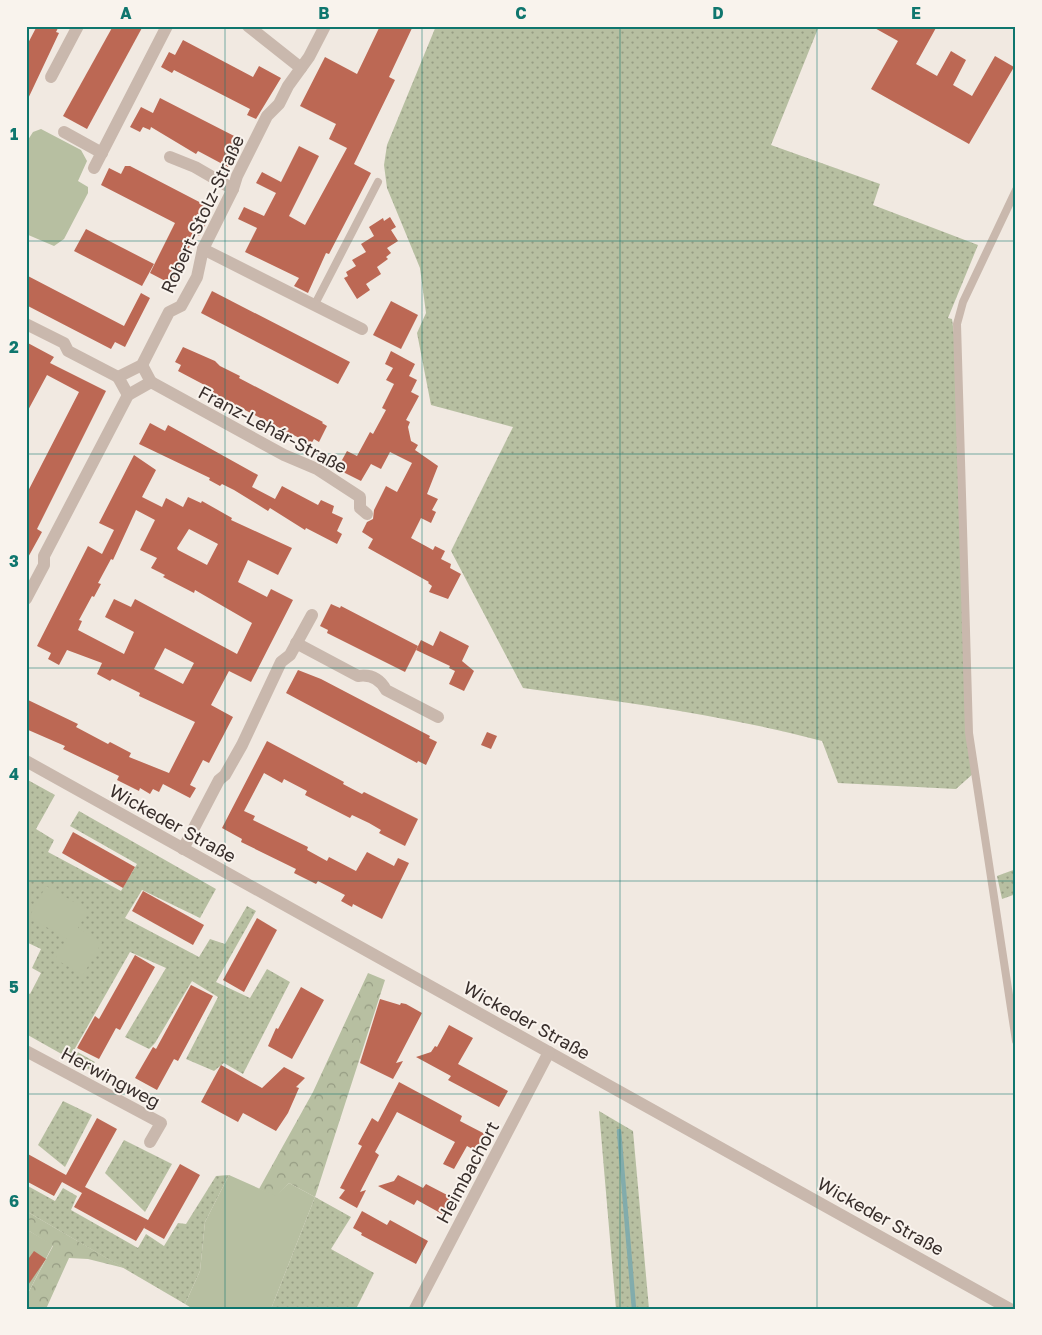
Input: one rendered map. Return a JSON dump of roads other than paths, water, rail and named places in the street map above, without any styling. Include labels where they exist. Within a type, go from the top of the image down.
[{"type":"street","points":[[51,77],[78,26]]},
{"type":"street","points":[[94,168],[167,26]]},
{"type":"street","points":[[248,26],[301,68]]},
{"type":"street","name":"Robert-Stolz-Straße","points":[[142,365],[169,312],[182,306],[197,277],[203,249],[267,116],[279,104],[325,26]]},
{"type":"street","points":[[64,132],[102,153]]},
{"type":"street","points":[[170,157],[195,167],[233,189]]},
{"type":"street","points":[[203,249],[362,329]]},
{"type":"street","points":[[26,324],[64,343],[68,351],[118,377],[128,395]]},
{"type":"street","points":[[26,600],[44,565],[44,556],[128,395],[151,382],[142,365],[118,377]]},
{"type":"street","name":"Franz-Lehár-Straße","points":[[151,382],[284,455],[317,469],[360,497],[360,508],[367,514]]},
{"type":"street","points":[[183,849],[220,780],[225,775],[242,745],[281,662],[290,655],[312,615]]},
{"type":"street","points":[[296,643],[358,676],[367,675],[381,682],[386,690],[438,717]]},
{"type":"street","name":"Wickeder Straße","points":[[26,762],[1010,1309]]},
{"type":"street","name":"Herwingweg","points":[[26,1051],[160,1123],[150,1142]]},
{"type":"street","name":"Heimbachort","points":[[415,1309],[549,1052]]},
{"type":"lane","points":[[314,306],[378,182]]},
{"type":"lane","points":[[1016,190],[963,302],[957,324],[970,733],[1016,1041]]},
{"type":"waterway","points":[[619,1131],[634,1309]]}]
